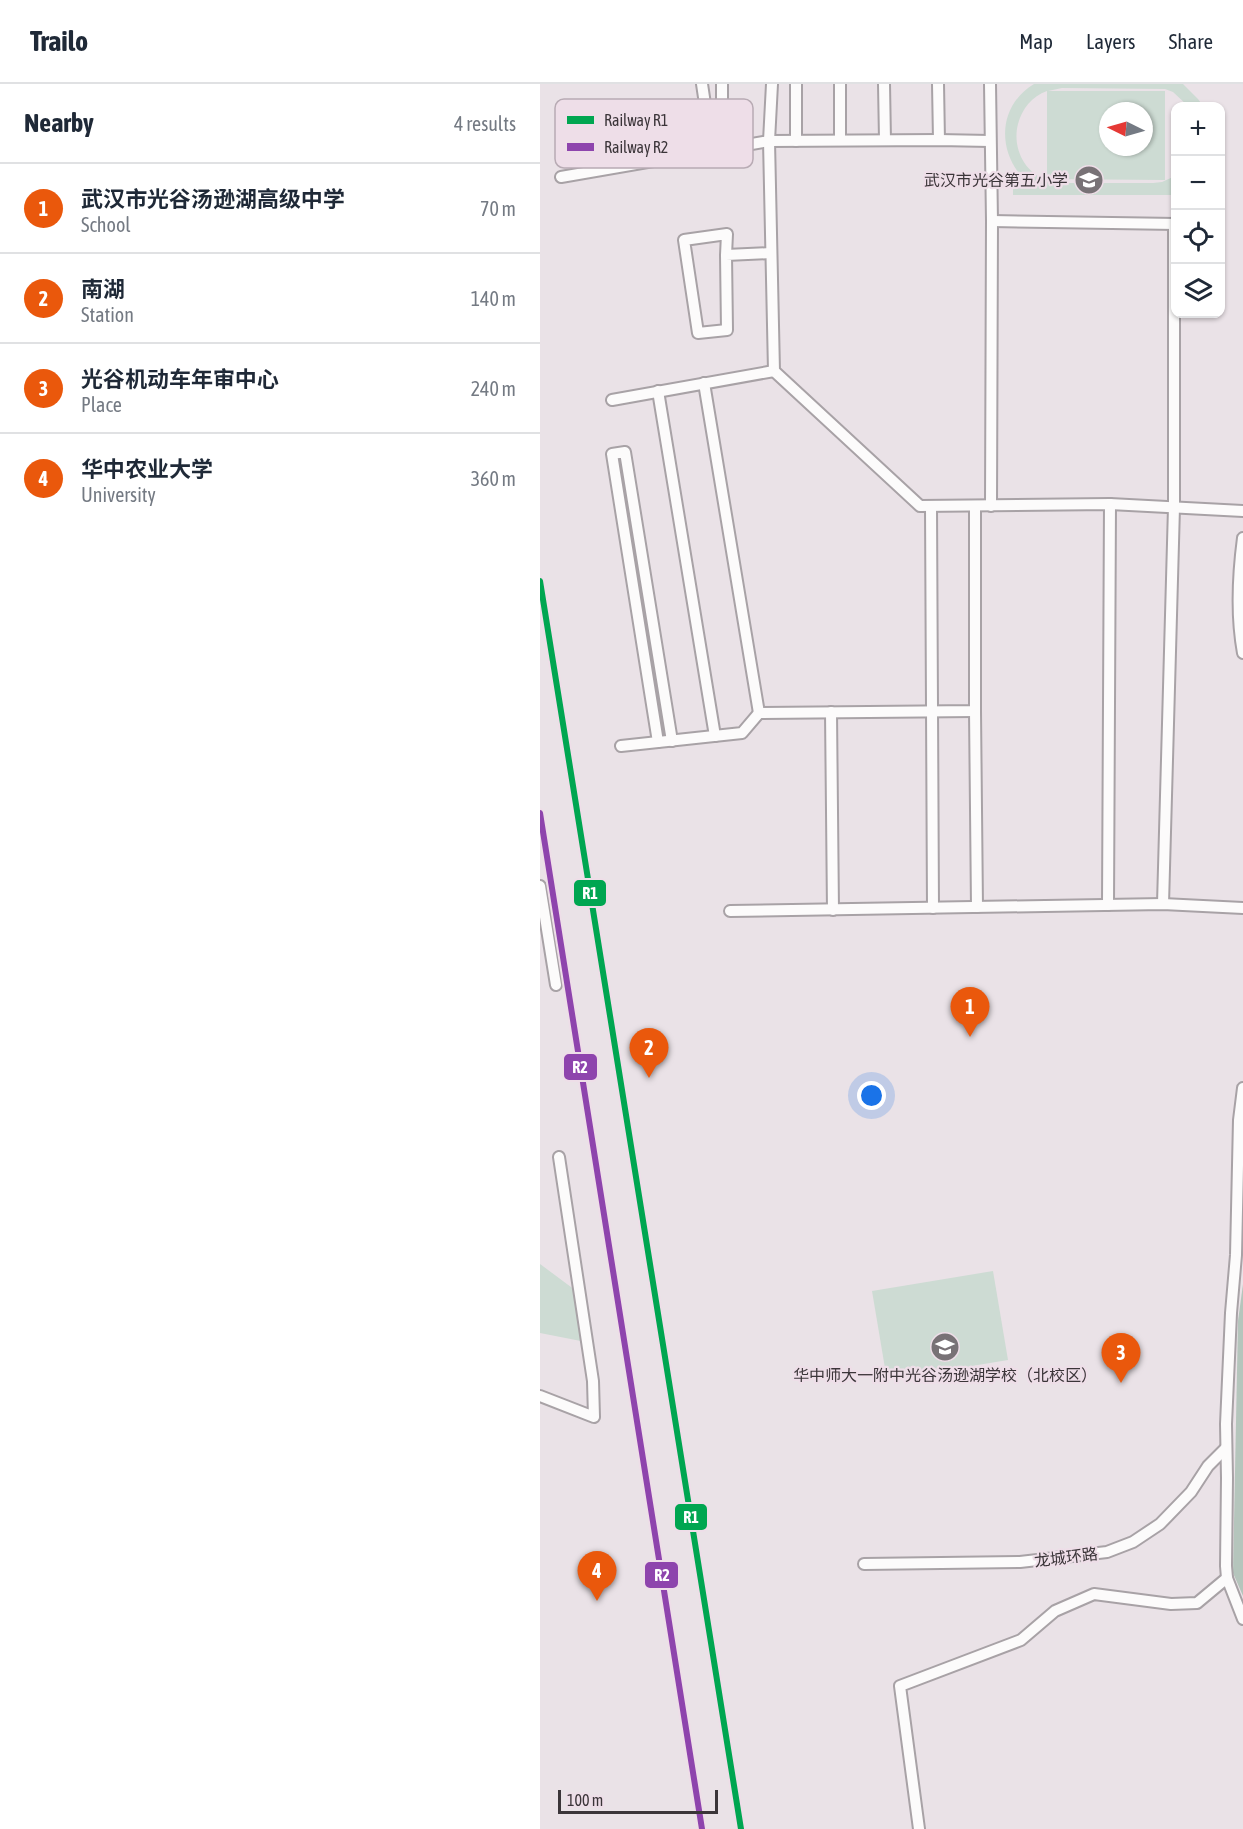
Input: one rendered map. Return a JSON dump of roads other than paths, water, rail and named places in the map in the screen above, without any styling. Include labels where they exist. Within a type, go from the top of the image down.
[{"type":"street","points":[[702,84],[704,99]]},
{"type":"street","points":[[772,84],[769,141],[774,371],[920,506],[1110,504],[1243,511]]},
{"type":"street","points":[[796,84],[796,141]]},
{"type":"street","points":[[840,84],[840,140]]},
{"type":"street","points":[[884,84],[885,140]]},
{"type":"street","points":[[938,84],[939,140]]},
{"type":"street","points":[[990,84],[991,506]]},
{"type":"street","points":[[753,144],[769,141],[840,140],[990,141]]},
{"type":"street","points":[[561,177],[613,168]]},
{"type":"street","points":[[992,221],[1171,224]]},
{"type":"street","points":[[727,234],[726,255],[727,330],[698,333],[684,240],[727,234]]},
{"type":"street","points":[[726,255],[771,254]]},
{"type":"street","points":[[1163,904],[1174,507],[1175,264]]},
{"type":"street","points":[[612,400],[774,371]]},
{"type":"street","points":[[704,383],[759,713]]},
{"type":"street","points":[[658,392],[715,736]]},
{"type":"street","points":[[658,742],[612,454],[626,452],[672,741]]},
{"type":"street","points":[[1108,905],[1110,504]]},
{"type":"street","points":[[931,506],[933,908]]},
{"type":"street","points":[[975,506],[977,907]]},
{"type":"street","points":[[1243,538],[1239,589],[1239,625],[1243,653]]},
{"type":"street","points":[[638,616],[652,614]]},
{"type":"street","points":[[621,746],[742,733],[759,713],[975,711]]},
{"type":"street","points":[[831,712],[833,910]]},
{"type":"street","points":[[540,886],[556,985]]},
{"type":"street","points":[[730,911],[1163,904],[1243,908]]},
{"type":"street","points":[[1243,1088],[1239,1129],[1236,1255],[1230,1324],[1226,1448],[1227,1578],[1243,1619]]},
{"type":"street","points":[[540,1396],[594,1417],[593,1380],[560,1158]]},
{"type":"street","name":"龙城环路","points":[[864,1564],[1020,1562],[1107,1552],[1133,1542],[1160,1524],[1185,1499],[1208,1466],[1226,1448]]},
{"type":"street","points":[[919,1829],[900,1686],[1021,1640],[1055,1611],[1095,1594],[1171,1604],[1197,1603],[1227,1578]]},
{"type":"rail line","name":"R1","points":[[540,581],[741,1829]]},
{"type":"rail line","name":"R2","points":[[540,813],[702,1829]]},
{"type":"place","name":"武汉市光谷第五小学","points":[[1089,180]]},
{"type":"place","name":"武汉市光谷汤逊湖高级中学","points":[[970,1037]]},
{"type":"place","name":"南湖","points":[[649,1078]]},
{"type":"place","name":"华中师大一附中光谷汤逊湖学校（北校区）","points":[[945,1347]]},
{"type":"place","name":"光谷机动车年审中心","points":[[1121,1383]]},
{"type":"place","name":"华中农业大学","points":[[597,1601]]}]
